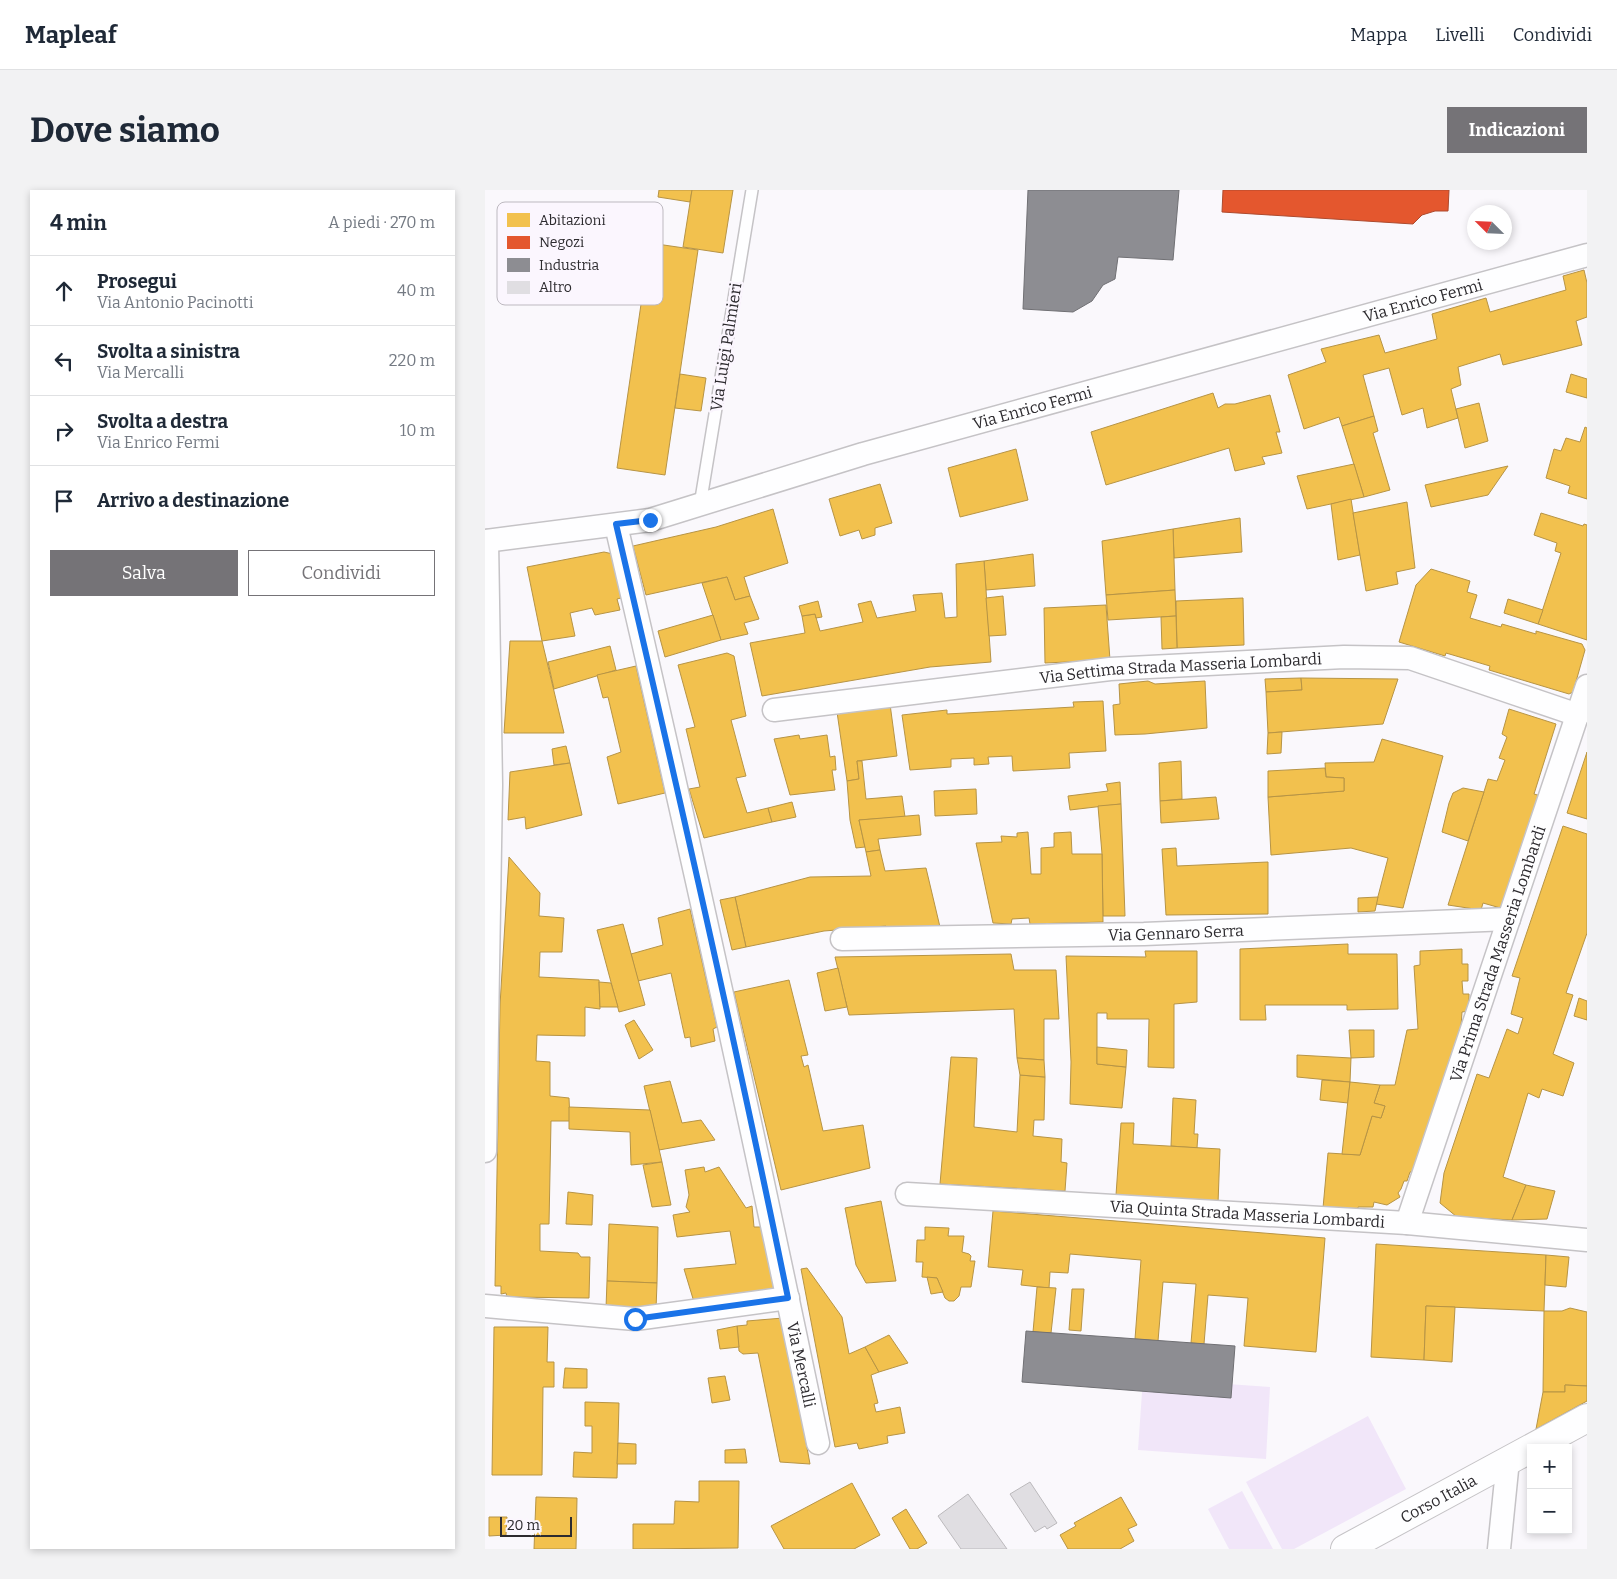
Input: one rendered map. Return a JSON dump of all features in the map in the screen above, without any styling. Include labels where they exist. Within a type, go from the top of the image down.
[{"type":"street","name":"Via Enrico Fermi","points":[[486,541],[650,520],[863,454],[1584,254]]},
{"type":"street","name":"Via Mercalli","points":[[616,524],[688,834],[818,1443]]},
{"type":"street","points":[[485,1151],[491,785],[486,541]]},
{"type":"street","name":"Via Settima Strada Masseria Lombardi","points":[[774,710],[1110,670],[1344,657],[1410,658],[1578,715]]},
{"type":"street","name":"Via Prima Strada Masseria Lombardi","points":[[1407,1222],[1587,686]]},
{"type":"street","name":"Via Gennaro Serra","points":[[842,939],[1144,934],[1509,919]]},
{"type":"street","name":"Via Quinta Strada Masseria Lombardi","points":[[907,1194],[1407,1222],[1587,1240]]},
{"type":"street","points":[[485,1306],[635,1319],[788,1298]]},
{"type":"street","name":"Corso Italia","points":[[1345,1549],[1587,1418]]},
{"type":"street","points":[[1499,1549],[1508,1460]]},
{"type":"lane","name":"Via Luigi Palmieri","points":[[700,505],[752,190]]},
{"type":"shaded area","points":[[1143,1378],[1270,1387],[1266,1459],[1138,1450]]},
{"type":"shaded area","points":[[1368,1416],[1406,1489],[1294,1549],[1282,1549],[1246,1482]]},
{"type":"shaded area","points":[[1242,1491],[1273,1549],[1229,1549],[1208,1509]]},
{"type":"building: Abitazioni","points":[[659,190],[692,190],[690,202],[658,197]]},
{"type":"building: Abitazioni","points":[[692,190],[733,190],[723,253],[683,247]]},
{"type":"building: Abitazioni","points":[[663,245],[698,250],[665,475],[617,468],[641,305],[663,305]]},
{"type":"building: Abitazioni","points":[[1584,270],[1587,283],[1587,317],[1576,321],[1582,345],[1503,365],[1500,354],[1458,367],[1461,385],[1451,389],[1458,418],[1427,428],[1423,408],[1402,415],[1389,368],[1363,375],[1374,416],[1342,426],[1339,417],[1304,429],[1288,375],[1326,362],[1321,349],[1379,335],[1385,353],[1437,339],[1432,314],[1486,298],[1490,312],[1566,290],[1563,276]]},
{"type":"building: Abitazioni","points":[[680,374],[706,378],[701,411],[675,408]]},
{"type":"building: Abitazioni","points":[[1571,374],[1587,379],[1587,398],[1566,392]]},
{"type":"building: Abitazioni","points":[[1213,393],[1218,408],[1225,404],[1235,404],[1270,395],[1280,432],[1276,432],[1282,453],[1262,457],[1265,464],[1235,471],[1229,448],[1106,485],[1091,432]]},
{"type":"building: Abitazioni","points":[[1479,403],[1488,441],[1465,448],[1456,409]]},
{"type":"building: Abitazioni","points":[[1374,416],[1378,431],[1373,433],[1390,490],[1364,497],[1342,426]]},
{"type":"building: Abitazioni","points":[[1585,427],[1587,428],[1587,499],[1568,493],[1570,486],[1546,478],[1554,449],[1561,451],[1566,438],[1580,442]]},
{"type":"building: Abitazioni","points":[[1016,449],[1028,500],[960,517],[948,468]]},
{"type":"building: Abitazioni","points":[[1354,464],[1364,497],[1307,509],[1297,476]]},
{"type":"building: Abitazioni","points":[[1508,466],[1488,495],[1431,507],[1425,485]]},
{"type":"building: Abitazioni","points":[[880,484],[892,523],[875,528],[875,535],[862,539],[859,530],[840,536],[829,499]]},
{"type":"building: Abitazioni","points":[[1351,499],[1360,555],[1338,560],[1331,504]]},
{"type":"building: Abitazioni","points":[[1407,502],[1415,568],[1396,572],[1398,584],[1366,591],[1353,513]]},
{"type":"building: Abitazioni","points":[[773,509],[788,563],[744,577],[750,596],[735,600],[727,577],[646,595],[633,546],[716,527]]},
{"type":"building: Abitazioni","points":[[1541,513],[1583,526],[1584,524],[1587,525],[1587,640],[1538,624],[1561,553],[1555,551],[1557,543],[1534,535]]},
{"type":"building: Abitazioni","points":[[1240,518],[1242,552],[1174,558],[1173,529]]},
{"type":"building: Abitazioni","points":[[1173,529],[1175,590],[1106,595],[1102,541]]},
{"type":"building: Abitazioni","points":[[604,552],[613,554],[621,598],[617,599],[620,610],[595,615],[592,608],[570,613],[575,636],[542,641],[527,567]]},
{"type":"building: Abitazioni","points":[[1033,554],[1035,586],[986,590],[984,561]]},
{"type":"building: Abitazioni","points":[[984,561],[991,662],[930,667],[762,696],[750,643],[805,633],[802,616],[815,614],[820,631],[863,622],[858,604],[871,601],[877,618],[916,611],[913,595],[942,593],[945,618],[957,617],[956,564]]},
{"type":"building: Abitazioni","points":[[1431,569],[1470,581],[1467,592],[1477,595],[1470,618],[1501,627],[1502,624],[1536,634],[1536,631],[1582,644],[1585,650],[1573,692],[1569,694],[1489,670],[1490,666],[1446,653],[1445,656],[1399,642],[1416,585]]},
{"type":"building: Abitazioni","points":[[727,577],[735,600],[750,596],[759,619],[744,623],[748,634],[721,640],[702,583]]},
{"type":"building: Abitazioni","points":[[1175,590],[1176,616],[1108,620],[1106,595]]},
{"type":"building: Abitazioni","points":[[1003,596],[1006,635],[989,636],[986,598]]},
{"type":"building: Abitazioni","points":[[1243,598],[1244,645],[1177,648],[1176,601]]},
{"type":"building: Abitazioni","points":[[1508,599],[1543,610],[1538,624],[1504,613]]},
{"type":"building: Abitazioni","points":[[818,601],[822,617],[816,618],[815,614],[802,616],[799,606]]},
{"type":"building: Abitazioni","points":[[1106,605],[1110,660],[1045,663],[1044,608]]},
{"type":"building: Abitazioni","points":[[713,615],[721,640],[665,657],[658,631]]},
{"type":"building: Abitazioni","points":[[1176,616],[1177,648],[1162,649],[1161,617]]},
{"type":"building: Abitazioni","points":[[510,641],[542,641],[564,733],[504,733]]},
{"type":"building: Abitazioni","points":[[610,646],[616,670],[554,689],[548,662]]},
{"type":"building: Abitazioni","points":[[727,653],[734,656],[746,716],[731,720],[746,776],[736,778],[747,813],[768,808],[772,822],[704,838],[689,789],[700,787],[686,729],[695,727],[678,665]]},
{"type":"building: Abitazioni","points":[[636,666],[665,793],[618,804],[607,757],[621,752],[608,697],[603,698],[597,675]]},
{"type":"building: Abitazioni","points":[[1301,678],[1302,690],[1266,692],[1265,679]]},
{"type":"building: Abitazioni","points":[[1301,678],[1398,679],[1383,724],[1268,733],[1266,692],[1302,690]]},
{"type":"building: Abitazioni","points":[[1148,681],[1155,684],[1205,681],[1207,728],[1115,735],[1113,705],[1120,704],[1119,684]]},
{"type":"building: Abitazioni","points":[[1103,701],[1106,751],[1069,753],[1070,768],[1013,771],[1012,756],[988,757],[989,764],[974,765],[974,758],[951,759],[951,767],[910,770],[902,715],[947,710],[947,714],[1074,707],[1073,702]]},
{"type":"building: Abitazioni","points":[[890,704],[897,756],[857,761],[859,779],[847,781],[837,712]]},
{"type":"building: Abitazioni","points":[[1509,709],[1556,724],[1534,794],[1541,796],[1504,909],[1483,903],[1481,910],[1448,905],[1488,779],[1497,781],[1505,760],[1499,758],[1507,737],[1502,734]]},
{"type":"building: Abitazioni","points":[[1282,732],[1281,753],[1267,754],[1268,733]]},
{"type":"building: Abitazioni","points":[[799,735],[800,739],[827,735],[830,757],[835,756],[836,770],[832,770],[835,790],[790,795],[774,739]]},
{"type":"building: Abitazioni","points":[[1382,739],[1443,756],[1403,908],[1376,904],[1388,858],[1351,848],[1271,855],[1268,797],[1344,791],[1344,778],[1326,777],[1325,763],[1374,762]]},
{"type":"building: Abitazioni","points":[[566,746],[570,763],[554,765],[552,749]]},
{"type":"building: Abitazioni","points":[[1587,752],[1587,819],[1567,813]]},
{"type":"building: Abitazioni","points":[[857,761],[862,761],[866,799],[902,796],[905,817],[859,820],[865,847],[856,848],[850,820],[847,781],[859,779]]},
{"type":"building: Abitazioni","points":[[1181,761],[1182,799],[1160,801],[1159,763]]},
{"type":"building: Abitazioni","points":[[570,763],[582,815],[526,829],[525,817],[508,820],[510,772]]},
{"type":"building: Abitazioni","points":[[1325,768],[1326,777],[1344,778],[1344,791],[1268,797],[1268,771]]},
{"type":"building: Abitazioni","points":[[1120,782],[1121,804],[1070,810],[1068,796],[1108,791],[1106,784]]},
{"type":"building: Abitazioni","points":[[1463,788],[1484,792],[1468,841],[1442,832],[1453,793]]},
{"type":"building: Abitazioni","points":[[976,789],[977,814],[935,816],[934,791]]},
{"type":"building: Abitazioni","points":[[1216,797],[1219,819],[1161,823],[1160,801]]},
{"type":"building: Abitazioni","points":[[792,802],[796,817],[772,822],[768,808]]},
{"type":"building: Abitazioni","points":[[1121,804],[1125,916],[1103,916],[1102,854],[1098,806]]},
{"type":"building: Abitazioni","points":[[919,815],[921,835],[878,839],[880,850],[866,852],[859,820]]},
{"type":"building: Abitazioni","points":[[1563,826],[1587,834],[1587,933],[1566,993],[1573,995],[1553,1054],[1574,1063],[1563,1096],[1542,1089],[1539,1098],[1528,1093],[1503,1177],[1526,1185],[1512,1220],[1457,1217],[1440,1203],[1444,1173],[1477,1074],[1489,1078],[1507,1029],[1518,1034],[1523,1018],[1511,1014],[1520,978],[1512,976]]},
{"type":"building: Abitazioni","points":[[1028,832],[1031,874],[1041,874],[1041,848],[1054,847],[1054,833],[1071,832],[1072,854],[1102,854],[1103,922],[1030,924],[1029,918],[1012,919],[1011,924],[993,923],[976,843],[1002,842],[1001,836],[1017,837],[1017,833]]},
{"type":"building: Abitazioni","points":[[1176,848],[1177,866],[1268,862],[1268,914],[1166,915],[1162,849]]},
{"type":"building: Abitazioni","points":[[880,850],[885,871],[926,868],[940,927],[886,929],[886,926],[824,931],[746,947],[735,897],[810,877],[871,876],[866,852]]},
{"type":"building: Abitazioni","points":[[509,857],[540,893],[539,916],[564,918],[562,952],[540,952],[539,977],[599,980],[600,1009],[585,1007],[585,1036],[537,1035],[536,1061],[550,1062],[550,1096],[569,1098],[570,1121],[551,1121],[549,1224],[540,1224],[540,1251],[578,1253],[581,1257],[590,1257],[589,1298],[507,1297],[506,1293],[501,1294],[501,1286],[495,1286],[500,1005]]},
{"type":"building: Abitazioni","points":[[735,897],[746,947],[732,950],[720,900]]},
{"type":"building: Abitazioni","points":[[1378,897],[1375,911],[1358,912],[1358,898]]},
{"type":"building: Abitazioni","points":[[690,909],[717,1027],[713,1029],[715,1041],[691,1047],[690,1037],[685,1038],[671,973],[638,981],[631,954],[663,945],[658,918]]},
{"type":"building: Abitazioni","points":[[623,924],[645,1005],[619,1012],[597,930]]},
{"type":"building: Abitazioni","points":[[1348,944],[1348,954],[1397,954],[1398,1009],[1347,1010],[1347,1005],[1265,1005],[1266,1020],[1240,1020],[1240,949]]},
{"type":"building: Abitazioni","points":[[1462,949],[1462,964],[1468,964],[1468,981],[1462,981],[1463,994],[1469,994],[1469,1011],[1462,1012],[1461,1027],[1415,1172],[1410,1172],[1407,1181],[1404,1181],[1398,1193],[1400,1197],[1387,1205],[1374,1202],[1373,1207],[1358,1207],[1358,1210],[1323,1208],[1328,1153],[1360,1155],[1372,1116],[1381,1118],[1385,1106],[1374,1103],[1380,1085],[1395,1085],[1407,1030],[1418,1029],[1414,966],[1420,965],[1420,951]]},
{"type":"building: Abitazioni","points":[[1145,951],[1197,951],[1197,1002],[1174,1004],[1174,1068],[1148,1067],[1149,1019],[1107,1019],[1107,1013],[1097,1013],[1097,1064],[1126,1067],[1122,1108],[1070,1104],[1071,1062],[1066,956],[1146,957]]},
{"type":"building: Abitazioni","points":[[1011,954],[1014,970],[1056,970],[1059,1019],[1044,1019],[1044,1060],[1017,1058],[1014,1009],[849,1015],[835,957]]},
{"type":"building: Abitazioni","points":[[838,968],[847,1007],[825,1011],[817,973]]},
{"type":"building: Abitazioni","points":[[789,980],[808,1055],[801,1056],[804,1067],[808,1065],[823,1131],[863,1125],[870,1168],[781,1190],[734,992]]},
{"type":"building: Abitazioni","points":[[599,982],[611,983],[618,1007],[600,1007]]},
{"type":"building: Abitazioni","points":[[1579,998],[1587,1001],[1587,1020],[1574,1016]]},
{"type":"building: Abitazioni","points":[[634,1020],[653,1050],[639,1059],[625,1025]]},
{"type":"building: Abitazioni","points":[[1349,1030],[1374,1030],[1374,1057],[1351,1058]]},
{"type":"building: Abitazioni","points":[[1097,1047],[1127,1050],[1126,1067],[1097,1064]]},
{"type":"building: Abitazioni","points":[[1297,1055],[1351,1058],[1350,1082],[1297,1077]]},
{"type":"building: Abitazioni","points":[[951,1057],[977,1058],[974,1127],[1017,1132],[1020,1075],[1045,1077],[1044,1120],[1034,1120],[1033,1136],[1062,1139],[1061,1162],[1067,1163],[1065,1191],[940,1184]]},
{"type":"building: Abitazioni","points":[[1017,1058],[1044,1060],[1045,1077],[1020,1075]]},
{"type":"building: Abitazioni","points":[[1322,1080],[1350,1082],[1348,1103],[1320,1100]]},
{"type":"building: Abitazioni","points":[[670,1081],[682,1123],[701,1120],[715,1140],[659,1150],[644,1086]]},
{"type":"building: Abitazioni","points":[[1350,1082],[1380,1085],[1374,1103],[1385,1106],[1381,1118],[1372,1116],[1360,1155],[1342,1154]]},
{"type":"building: Abitazioni","points":[[1173,1098],[1196,1100],[1194,1134],[1198,1134],[1197,1148],[1171,1146]]},
{"type":"building: Abitazioni","points":[[569,1107],[650,1110],[662,1162],[631,1165],[630,1132],[569,1129]]},
{"type":"building: Abitazioni","points":[[1121,1123],[1134,1123],[1133,1144],[1220,1149],[1218,1204],[1116,1195]]},
{"type":"building: Abitazioni","points":[[662,1162],[671,1205],[652,1207],[643,1165]]},
{"type":"building: Abitazioni","points":[[704,1167],[705,1172],[719,1167],[746,1208],[752,1206],[754,1227],[763,1227],[776,1291],[694,1302],[684,1269],[736,1264],[730,1231],[677,1237],[673,1215],[690,1212],[686,1207],[689,1195],[685,1170]]},
{"type":"building: Abitazioni","points":[[1526,1185],[1555,1191],[1547,1219],[1512,1220]]},
{"type":"building: Abitazioni","points":[[568,1192],[593,1195],[592,1225],[566,1224]]},
{"type":"building: Abitazioni","points":[[881,1201],[896,1281],[866,1283],[856,1265],[845,1208]]},
{"type":"building: Abitazioni","points":[[993,1211],[1325,1238],[1316,1352],[1244,1346],[1248,1298],[1208,1295],[1204,1344],[1191,1343],[1196,1284],[1163,1282],[1158,1341],[1135,1339],[1141,1260],[1070,1254],[1068,1273],[1050,1272],[1049,1288],[1021,1285],[1023,1270],[988,1267]]},
{"type":"building: Abitazioni","points":[[609,1224],[658,1227],[657,1283],[607,1281]]},
{"type":"building: Abitazioni","points":[[925,1227],[949,1228],[948,1236],[964,1236],[962,1252],[971,1256],[970,1261],[975,1261],[971,1287],[961,1287],[959,1296],[954,1301],[949,1301],[945,1298],[937,1278],[922,1277],[923,1262],[916,1262],[917,1240],[925,1240]]},
{"type":"building: Abitazioni","points":[[1376,1244],[1546,1255],[1544,1311],[1426,1306],[1424,1360],[1371,1357]]},
{"type":"building: Abitazioni","points":[[1546,1255],[1569,1257],[1566,1287],[1545,1285]]},
{"type":"building: Abitazioni","points":[[807,1268],[842,1317],[849,1354],[865,1347],[879,1372],[871,1375],[878,1403],[874,1404],[876,1412],[900,1407],[905,1433],[887,1436],[888,1443],[859,1449],[857,1443],[835,1447],[801,1269]]},
{"type":"building: Abitazioni","points":[[927,1277],[937,1278],[943,1292],[931,1294]]},
{"type":"building: Abitazioni","points":[[607,1281],[657,1283],[656,1309],[606,1308]]},
{"type":"building: Abitazioni","points":[[1037,1287],[1056,1288],[1051,1333],[1033,1332]]},
{"type":"building: Abitazioni","points":[[1072,1289],[1084,1289],[1081,1331],[1069,1330]]},
{"type":"building: Abitazioni","points":[[1426,1306],[1455,1307],[1452,1362],[1424,1360]]},
{"type":"building: Abitazioni","points":[[1570,1308],[1587,1312],[1587,1386],[1565,1385],[1565,1392],[1543,1392],[1544,1311],[1562,1311]]},
{"type":"building: Abitazioni","points":[[783,1318],[810,1464],[780,1462],[758,1353],[743,1354],[739,1351],[737,1326],[747,1325],[747,1321]]},
{"type":"building: Abitazioni","points":[[737,1326],[739,1347],[720,1349],[717,1330]]},
{"type":"building: Abitazioni","points":[[494,1327],[548,1327],[547,1362],[554,1362],[554,1387],[543,1387],[542,1475],[492,1475]]},
{"type":"building: Abitazioni","points":[[889,1335],[908,1363],[879,1372],[865,1347]]},
{"type":"building: Abitazioni","points":[[565,1368],[587,1369],[587,1388],[563,1388]]},
{"type":"building: Abitazioni","points":[[725,1376],[730,1400],[712,1403],[708,1378]]},
{"type":"building: Abitazioni","points":[[1565,1385],[1587,1386],[1587,1401],[1536,1429],[1543,1392],[1565,1392]]},
{"type":"building: Abitazioni","points":[[585,1402],[619,1403],[617,1478],[573,1477],[574,1452],[592,1453],[592,1426],[585,1426]]},
{"type":"building: Abitazioni","points":[[618,1443],[636,1444],[636,1464],[617,1464]]},
{"type":"building: Abitazioni","points":[[745,1449],[747,1463],[725,1463],[725,1450]]},
{"type":"building: Abitazioni","points":[[699,1481],[739,1481],[738,1548],[633,1549],[633,1524],[674,1524],[675,1501],[699,1502]]},
{"type":"building: Abitazioni","points":[[852,1483],[880,1535],[854,1549],[784,1549],[771,1526]]},
{"type":"building: Abitazioni","points":[[536,1497],[577,1498],[576,1549],[534,1549]]},
{"type":"building: Abitazioni","points":[[1121,1497],[1137,1525],[1128,1529],[1134,1541],[1120,1549],[1068,1549],[1060,1535],[1076,1526],[1074,1523]]},
{"type":"building: Abitazioni","points":[[906,1509],[927,1543],[917,1549],[910,1549],[892,1518]]},
{"type":"building: Abitazioni","points":[[489,1517],[507,1517],[506,1535],[489,1536]]},
{"type":"building: Negozi","points":[[1223,190],[1449,190],[1448,211],[1435,211],[1422,215],[1413,224],[1222,212]]},
{"type":"building: Industria","points":[[1028,190],[1179,190],[1173,260],[1118,257],[1115,279],[1103,285],[1092,301],[1073,312],[1023,309]]},
{"type":"building: Industria","points":[[1026,1331],[1235,1346],[1231,1398],[1022,1382]]},
{"type":"building: Altro","points":[[1030,1482],[1057,1523],[1047,1529],[1045,1526],[1035,1532],[1010,1494]]},
{"type":"building: Altro","points":[[968,1494],[1007,1549],[961,1549],[938,1516]]},
{"type":"route","points":[[635,1319],[788,1298],[679,795],[616,524],[650,520]]}]
